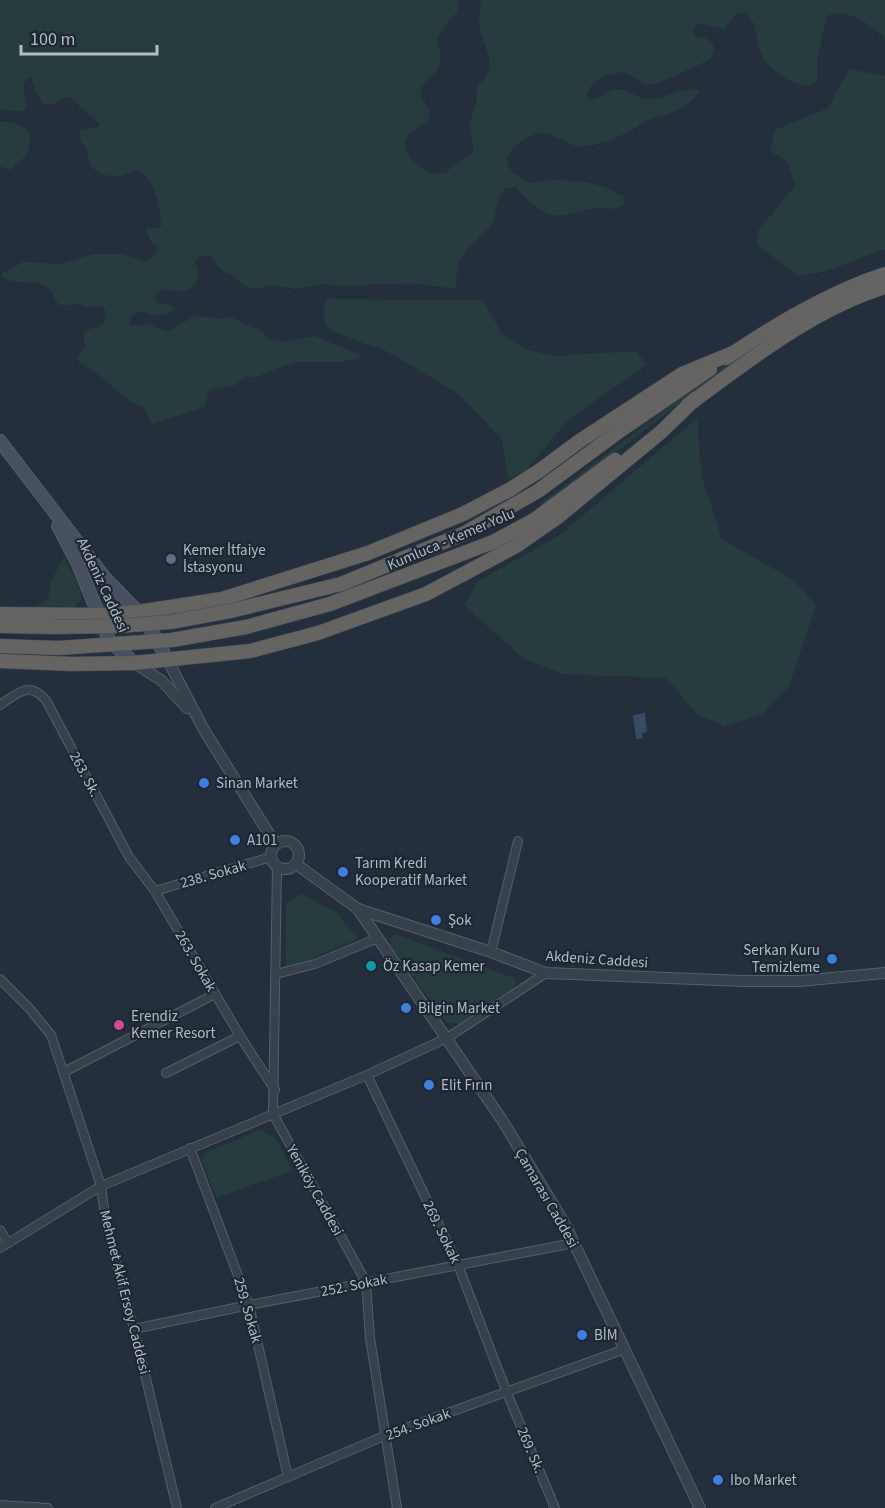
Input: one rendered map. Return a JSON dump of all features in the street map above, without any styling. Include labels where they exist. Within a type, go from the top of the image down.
[{"type":"highway","name":"Kumluca - Kemer Yolu","points":[[0,626],[119,626],[170,622],[230,611],[341,584],[463,534],[538,491],[618,432],[773,328],[836,294],[885,274]]},
{"type":"highway","name":"Kumluca - Kemer Yolu","points":[[0,646],[58,648],[172,640],[246,627],[330,604],[405,577],[515,531],[569,495],[695,399],[764,350],[833,308],[885,287]]},
{"type":"highway","name":"Kumluca - Kemer Yolu","points":[[0,614],[98,615],[138,612],[222,599],[368,554],[463,514],[509,490],[682,374],[733,353]]},
{"type":"highway","points":[[0,661],[72,664],[134,663],[250,651],[318,633],[426,594],[516,546],[559,516],[662,432],[695,399]]},
{"type":"main road","name":"Akdeniz Caddesi","points":[[0,441],[105,578],[138,612],[153,633],[168,661]]},
{"type":"main road","name":"Akdeniz Caddesi","points":[[39,491],[78,564],[109,640],[134,663]]},
{"type":"street","name":"Akdeniz Caddesi","points":[[168,661],[204,730],[276,845]]},
{"type":"street","name":"Akdeniz Caddesi","points":[[134,663],[154,674],[169,687],[204,730]]},
{"type":"street","name":"263. Sk.","points":[[0,705],[22,691],[30,690],[42,695],[129,857],[155,891]]},
{"type":"street","points":[[491,952],[518,841]]},
{"type":"street","points":[[273,1114],[278,867],[271,853],[276,845],[289,842],[298,851],[296,864],[291,868],[278,867]]},
{"type":"street","name":"238. Sokak","points":[[155,891],[271,857]]},
{"type":"street","name":"Akdeniz Caddesi","points":[[296,864],[358,909],[491,952],[546,973],[743,981],[800,981],[885,973]]},
{"type":"street","name":"263. Sokak","points":[[155,891],[275,1091]]},
{"type":"street","name":"Çamarası Caddesi","points":[[358,909],[502,1119],[564,1224],[625,1349],[697,1507]]},
{"type":"street","points":[[276,974],[315,964],[378,938]]},
{"type":"street","points":[[0,1230],[4,1245],[101,1186],[367,1075],[447,1038],[546,973]]},
{"type":"street","name":"Mehmet Akif Ersoy Caddesi","points":[[0,979],[29,1008],[51,1035],[64,1072],[101,1186],[106,1224],[177,1508]]},
{"type":"street","points":[[64,1072],[215,994]]},
{"type":"street","points":[[166,1073],[240,1036]]},
{"type":"street","name":"269. Sokak","points":[[367,1075],[458,1265],[507,1393]]},
{"type":"street","name":"Yeniköy Caddesi","points":[[273,1114],[366,1282],[370,1338],[397,1508]]},
{"type":"street","name":"259. Sokak","points":[[190,1148],[249,1305],[288,1478]]},
{"type":"street","name":"252. Sokak","points":[[134,1329],[574,1243]]},
{"type":"street","name":"254. Sokak","points":[[215,1508],[384,1436],[625,1349]]},
{"type":"street","name":"269. Sk.","points":[[507,1393],[555,1508]]},
{"type":"street","points":[[242,1497],[245,1508]]},
{"type":"street","points":[[0,1505],[48,1508]]},
{"type":"green space","points":[[0,0],[459,0],[457,13],[437,38],[441,57],[438,68],[421,91],[421,98],[429,110],[429,118],[412,131],[405,144],[409,155],[417,164],[437,174],[446,173],[474,150],[469,125],[476,104],[477,86],[484,79],[490,66],[479,25],[481,0],[885,0],[885,39],[858,19],[843,14],[827,16],[817,61],[817,79],[810,86],[803,85],[780,75],[768,64],[760,51],[754,25],[744,12],[736,14],[724,29],[699,23],[693,29],[695,37],[705,38],[713,43],[714,51],[709,60],[651,85],[625,72],[597,80],[587,94],[590,101],[615,90],[625,90],[646,99],[660,98],[686,90],[700,91],[676,111],[651,119],[616,138],[598,144],[574,145],[545,133],[529,136],[521,141],[507,157],[508,165],[513,173],[531,183],[552,180],[586,182],[605,187],[623,196],[624,205],[614,209],[597,208],[565,215],[550,214],[537,207],[514,187],[505,188],[499,198],[490,227],[468,248],[461,260],[457,272],[456,289],[411,283],[337,286],[323,284],[297,289],[272,285],[255,289],[244,286],[232,274],[224,272],[209,255],[201,256],[194,262],[199,276],[192,287],[178,292],[165,289],[155,296],[158,303],[171,305],[174,308],[172,312],[158,315],[141,312],[131,318],[129,324],[136,326],[148,324],[167,332],[193,317],[218,319],[231,317],[260,329],[268,339],[284,342],[315,336],[364,357],[340,362],[295,362],[255,377],[244,377],[236,385],[209,390],[205,407],[152,424],[144,407],[131,402],[99,375],[79,362],[77,357],[85,348],[83,335],[87,330],[103,325],[106,313],[104,308],[86,307],[75,303],[59,305],[49,290],[40,283],[11,281],[1,274],[23,262],[60,264],[93,254],[121,254],[145,261],[154,256],[159,248],[150,240],[147,229],[161,227],[156,196],[144,174],[136,171],[111,176],[99,173],[92,167],[86,146],[82,144],[79,133],[82,129],[96,128],[100,125],[71,98],[65,97],[53,104],[44,105],[36,93],[31,77],[27,78],[23,86],[26,107],[23,111],[0,109]]},
{"type":"green space","points":[[849,69],[885,76],[885,249],[827,271],[798,276],[756,244],[759,229],[795,186],[788,162],[770,151],[775,130],[828,108]]},
{"type":"green space","points":[[0,121],[25,128],[30,137],[26,156],[10,170],[0,166]]},
{"type":"green space","points":[[327,299],[483,300],[502,334],[525,349],[553,356],[636,351],[647,365],[569,419],[524,473],[508,478],[502,440],[459,394],[386,351],[334,332],[326,325],[323,308]]},
{"type":"green space","points":[[786,326],[788,328],[725,369],[543,508],[541,503],[723,366]]},
{"type":"green space","points":[[697,418],[702,477],[722,539],[793,580],[816,605],[789,686],[761,715],[723,726],[697,714],[666,678],[563,674],[524,659],[464,605],[478,581],[561,534]]},
{"type":"green space","points":[[64,557],[81,590],[81,600],[73,609],[32,609],[49,598],[50,583]]},
{"type":"green space","points":[[89,565],[104,587],[124,608],[104,610],[88,568]]},
{"type":"green space","points":[[302,894],[336,912],[358,939],[286,969],[286,903]]},
{"type":"green space","points":[[395,934],[514,978],[517,982],[511,993],[462,1025],[446,1022],[391,946],[391,938]]},
{"type":"green space","points":[[260,1130],[277,1139],[292,1171],[216,1198],[202,1160],[205,1153]]},
{"type":"water","points":[[645,713],[647,732],[642,733],[642,738],[636,739],[633,715]]},
{"type":"place","name":"Kemer İtfaiye İstasyonu","points":[[171,559]]},
{"type":"place","name":"Sinan Market","points":[[204,783]]},
{"type":"place","name":"A101","points":[[235,840]]},
{"type":"place","name":"Tarım Kredi Kooperatif Market","points":[[343,872]]},
{"type":"place","name":"Şok","points":[[436,920]]},
{"type":"place","name":"Serkan Kuru Temizleme","points":[[832,959]]},
{"type":"place","name":"Öz Kasap Kemer","points":[[371,966]]},
{"type":"place","name":"Bilgin Market","points":[[406,1008]]},
{"type":"place","name":"Erendiz Kemer Resort","points":[[119,1025]]},
{"type":"place","name":"Elit Fırın","points":[[429,1085]]},
{"type":"place","name":"BİM","points":[[582,1335]]},
{"type":"place","name":"Ibo Market","points":[[718,1480]]}]
